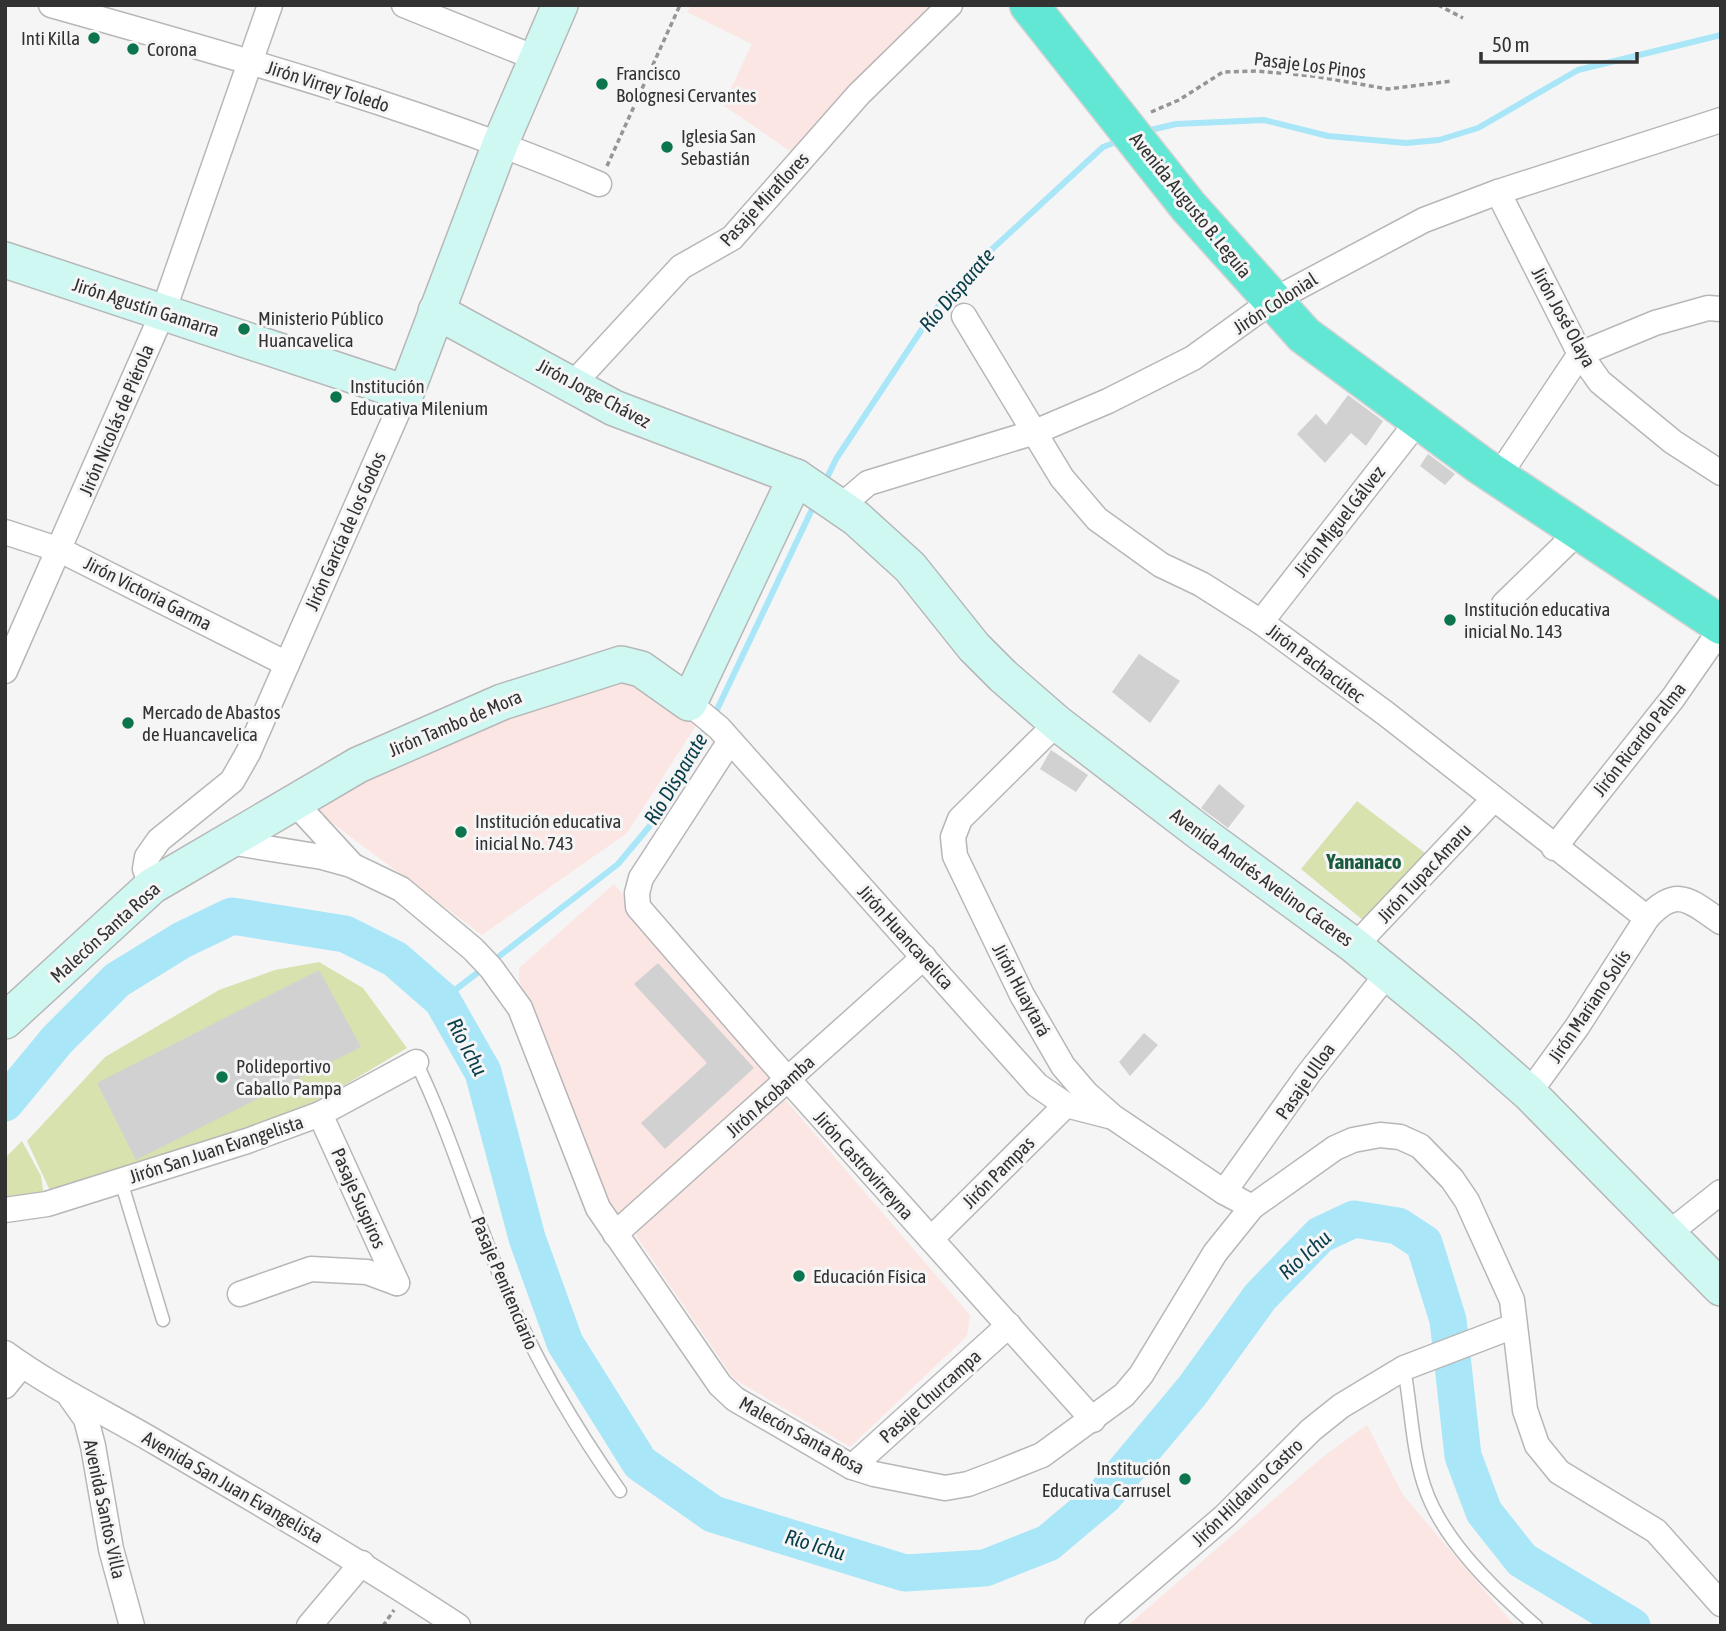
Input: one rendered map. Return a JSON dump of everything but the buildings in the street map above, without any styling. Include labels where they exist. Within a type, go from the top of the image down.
[{"type":"highway","name":"Avenida Augusto B. Leguía","points":[[1029,5],[1129,111],[1163,174],[1304,335],[1418,421],[1721,627]]},
{"type":"main road","name":"Jirón García de los Godos","points":[[407,393],[501,142],[560,5]]},
{"type":"main road","name":"Jirón Agustín Gamarra","points":[[5,260],[407,393]]},
{"type":"main road","name":"Jirón Jorge Chávez","points":[[436,311],[645,422],[727,449],[819,492]]},
{"type":"main road","points":[[711,722],[819,492]]},
{"type":"main road","name":"Avenida Andrés Avelino Cáceres","points":[[819,492],[885,541],[974,647],[1057,723],[1355,946],[1529,1093],[1721,1288]]},
{"type":"main road","name":"Jirón Tambo de Mora","points":[[229,842],[358,765],[410,740],[502,702],[621,664],[640,669],[711,722]]},
{"type":"main road","name":"Malecón Santa Rosa","points":[[5,1021],[152,886],[229,842]]},
{"type":"street","name":"Jirón Virrey Toledo","points":[[51,5],[252,61],[501,142],[599,184]]},
{"type":"street","name":"Jirón Nicolás de Piérola","points":[[5,671],[163,312],[270,5]]},
{"type":"street","points":[[404,5],[538,59]]},
{"type":"street","name":"Pasaje Miraflores","points":[[573,384],[681,267],[693,258],[719,248],[732,238],[859,94],[950,5]]},
{"type":"street","name":"Jirón Colonial","points":[[819,492],[868,483],[1035,432],[1108,401],[1193,358],[1272,301],[1424,220],[1498,192],[1721,120]]},
{"type":"street","name":"Jirón José Olaya","points":[[1498,192],[1580,354],[1600,382],[1672,442],[1721,473]]},
{"type":"street","points":[[1498,477],[1580,354],[1655,323],[1708,308],[1721,309]]},
{"type":"street","name":"Jirón Pachacútec","points":[[964,316],[1062,478],[1097,519],[1161,565],[1201,584],[1261,622],[1385,713],[1554,848],[1647,918]]},
{"type":"street","name":"Jirón García de los Godos","points":[[152,886],[145,870],[146,857],[159,840],[232,781],[248,753],[407,393]]},
{"type":"street","name":"Jirón Miguel Gálvez","points":[[1261,622],[1418,421]]},
{"type":"street","points":[[1504,604],[1579,531]]},
{"type":"street","name":"Jirón Victoria Garma","points":[[5,532],[60,550],[286,664]]},
{"type":"street","name":"Jirón Ricardo Palma","points":[[1554,848],[1673,698],[1721,627]]},
{"type":"street","name":"Jirón Castrovirreyna","points":[[711,722],[641,878],[637,893],[638,907],[1093,1420]]},
{"type":"street","name":"Jirón Huancavelica","points":[[711,722],[1037,1084],[1066,1105],[1113,1117]]},
{"type":"street","name":"Jirón Huaytará","points":[[1057,723],[960,819],[953,837],[956,856],[1022,995],[1063,1066],[1086,1093],[1113,1117],[1224,1192],[1252,1207]]},
{"type":"street","name":"Jirón Tupac Amaru","points":[[1355,946],[1493,800]]},
{"type":"street","points":[[295,803],[351,865]]},
{"type":"street","points":[[229,842],[322,857],[351,865]]},
{"type":"street","name":"Malecón Santa Rosa","points":[[351,865],[401,889],[473,949],[510,993],[520,1008],[598,1208],[720,1385],[735,1399],[852,1467],[945,1488],[968,1484],[1042,1455],[1124,1395],[1140,1375],[1214,1253],[1252,1207],[1335,1148],[1353,1140],[1380,1135],[1400,1137],[1420,1146],[1437,1161],[1467,1201],[1512,1300],[1507,1329],[1525,1410],[1537,1445],[1567,1478],[1656,1531],[1721,1604]]},
{"type":"street","points":[[1647,918],[1662,901],[1678,898],[1695,904],[1721,922]]},
{"type":"street","name":"Jirón Mariano Solís","points":[[1529,1093],[1577,1027],[1647,918]]},
{"type":"street","name":"Jirón Acobamba","points":[[615,1234],[924,957]]},
{"type":"street","name":"Pasaje Ulloa","points":[[1224,1192],[1324,1052],[1388,973]]},
{"type":"street","name":"Jirón San Juan Evangelista","points":[[5,1210],[47,1205],[320,1114],[416,1062]]},
{"type":"street","name":"Jirón Pampas","points":[[931,1239],[1066,1105]]},
{"type":"street","name":"Pasaje Suspiros","points":[[240,1294],[311,1269],[367,1272],[397,1283],[320,1114]]},
{"type":"street","points":[[1669,1233],[1721,1192]]},
{"type":"street","name":"Pasaje Churcampa","points":[[852,1467],[1009,1325]]},
{"type":"street","name":"Jirón Hildauro Castro","points":[[1097,1626],[1225,1516],[1311,1430],[1340,1406],[1404,1368],[1507,1329]]},
{"type":"street","points":[[5,1386],[13,1359]]},
{"type":"street","name":"Avenida San Juan Evangelista","points":[[13,1359],[70,1397],[127,1426],[362,1563],[458,1626]]},
{"type":"street","name":"Avenida Santos Villa","points":[[70,1397],[86,1419],[111,1549],[132,1626]]},
{"type":"street","points":[[309,1626],[362,1563]]},
{"type":"lane","name":"Pasaje Penitenciario","points":[[416,1062],[432,1095],[504,1285],[541,1369],[620,1491]]},
{"type":"lane","points":[[121,1181],[163,1320]]},
{"type":"lane","points":[[1404,1368],[1424,1485],[1448,1530],[1487,1582],[1536,1626]]},
{"type":"path","points":[[599,184],[680,5]]},
{"type":"path","points":[[1438,5],[1463,18]]},
{"type":"path","name":"Pasaje Los Pinos","points":[[1129,111],[1179,100],[1223,72],[1256,71],[1313,76],[1388,89],[1452,81]]},
{"type":"shaded area","points":[[691,5],[940,5],[794,154],[723,105],[752,44],[687,12]]},
{"type":"shaded area","points":[[610,682],[635,683],[697,724],[627,833],[482,935],[316,811],[313,802],[505,717]]},
{"type":"shaded area","points":[[614,884],[789,1080],[620,1230],[554,1096],[519,978],[519,968]]},
{"type":"shaded area","name":"Educación Física","points":[[784,1098],[970,1315],[967,1336],[850,1447],[734,1379],[636,1236],[636,1224]]},
{"type":"shaded area","points":[[1367,1425],[1403,1495],[1515,1626],[1127,1626],[1324,1456]]},
{"type":"green space","points":[[1357,801],[1429,856],[1364,921],[1301,869]]},
{"type":"green space","name":"Polideportivo Caballo Pampa","points":[[319,962],[363,988],[407,1048],[323,1098],[257,1125],[52,1195],[27,1141],[105,1057],[219,990],[275,970]]},
{"type":"green space","points":[[22,1141],[41,1176],[44,1196],[5,1203],[5,1158]]},
{"type":"waterway","name":"Río Disparate","points":[[1146,131],[1176,124],[1264,120],[1328,136],[1406,143],[1439,140],[1478,128],[1578,70],[1721,35]]},
{"type":"waterway","name":"Río Disparate","points":[[824,484],[836,459],[934,311],[989,252],[1103,147],[1119,141]]},
{"type":"waterway","name":"Río Disparate","points":[[713,718],[815,503]]},
{"type":"waterway","name":"Río Disparate","points":[[493,961],[618,864],[649,827],[707,727]]},
{"type":"waterway","name":"Río Ichu","points":[[5,1103],[57,1040],[117,980],[182,940],[232,916],[345,934],[395,959],[442,1000],[483,1072],[527,1238],[565,1343],[640,1463],[713,1514],[905,1573],[985,1568],[1048,1543],[1104,1496],[1192,1391],[1260,1297],[1320,1235],[1354,1219],[1398,1226],[1424,1243],[1448,1320],[1463,1456],[1484,1512],[1522,1560],[1632,1626]]},
{"type":"waterway","name":"Río Disparate","points":[[442,1000],[485,967]]},
{"type":"place","name":"Inti Killa","points":[[94,38]]},
{"type":"place","name":"Corona","points":[[133,49]]},
{"type":"place","name":"Francisco Bolognesi Cervantes","points":[[602,84]]},
{"type":"place","name":"Iglesia San Sebastián","points":[[667,147]]},
{"type":"place","name":"Ministerio Público Huancavelica","points":[[244,329]]},
{"type":"place","name":"Institución Educativa Milenium","points":[[336,397]]},
{"type":"place","name":"Institución educativa inicial No. 143","points":[[1450,620]]},
{"type":"place","name":"Mercado de Abastos de Huancavelica","points":[[128,723]]},
{"type":"place","name":"Institución educativa inicial No. 743","points":[[461,832]]},
{"type":"place","name":"Polideportivo Caballo Pampa","points":[[222,1077]]},
{"type":"place","name":"Educación Física","points":[[799,1276]]},
{"type":"place","name":"Institución Educativa Carrusel","points":[[1185,1479]]},
{"type":"district","name":"Yananaco","points":[[1364,862]]}]
